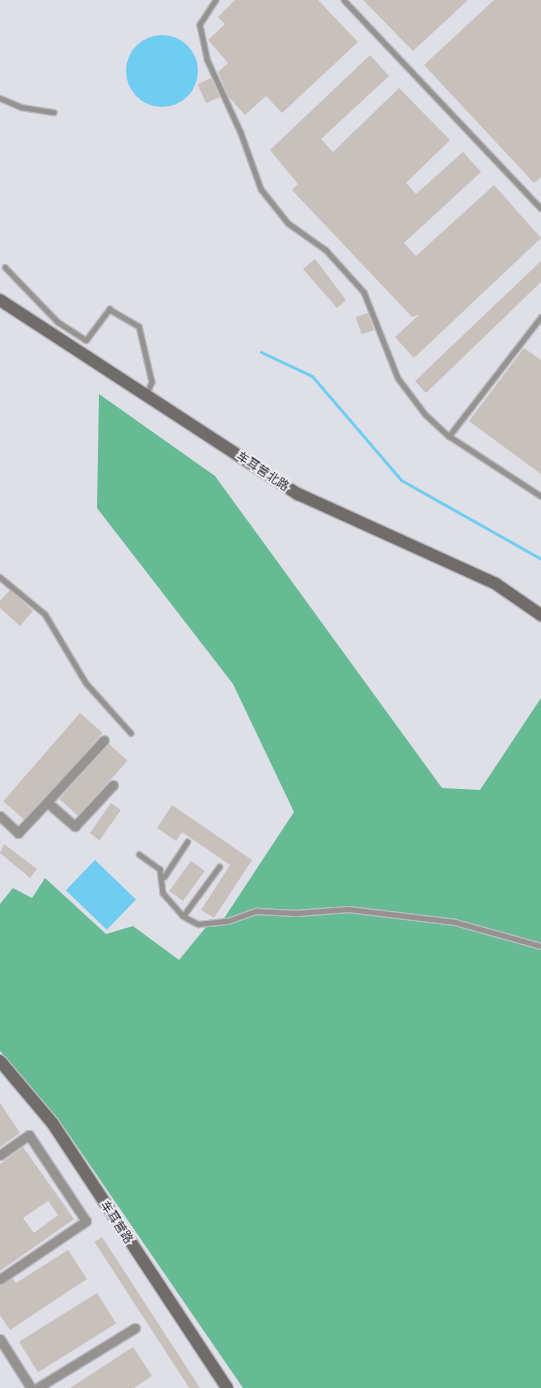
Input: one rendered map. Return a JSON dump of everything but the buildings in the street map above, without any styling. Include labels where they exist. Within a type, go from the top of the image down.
[{"type":"street","name":"车耳营北路","points":[[0,300],[298,494],[496,584],[541,616]]},
{"type":"street","points":[[0,816],[18,833],[104,740]]},
{"type":"street","points":[[47,802],[74,826],[113,785]]},
{"type":"street","name":"车耳营路","points":[[0,1061],[53,1124],[227,1388]]},
{"type":"street","points":[[0,1155],[29,1135],[86,1221],[0,1279]]},
{"type":"street","points":[[0,1340],[36,1388],[135,1328]]},
{"type":"lane","points":[[216,0],[200,25],[207,59],[242,133],[261,188],[288,224],[326,250],[364,292],[398,378],[425,414],[449,436],[541,496]]},
{"type":"lane","points":[[344,0],[541,208]]},
{"type":"lane","points":[[0,98],[21,107],[54,112]]},
{"type":"lane","points":[[5,267],[58,322],[86,340],[109,309],[139,326],[152,382],[146,395]]},
{"type":"lane","points":[[449,436],[541,317]]},
{"type":"lane","points":[[0,577],[46,614],[86,684],[131,733]]},
{"type":"lane","points":[[164,877],[187,842]]},
{"type":"lane","points":[[139,854],[160,869],[164,877],[163,894],[183,916],[198,924],[228,921],[256,911],[296,913],[348,909],[455,922],[541,946]]},
{"type":"lane","points":[[183,916],[219,866]]},
{"type":"green space","points":[[99,394],[215,476],[442,788],[480,790],[541,698],[541,1388],[243,1388],[59,1120],[0,1051],[0,904],[13,888],[32,898],[45,878],[106,934],[133,926],[179,960],[206,927],[219,926],[294,812],[233,684],[97,508]]},
{"type":"water","points":[[162,35],[182,41],[192,51],[198,71],[192,91],[182,101],[162,107],[142,101],[132,91],[126,71],[132,51],[142,41]]},
{"type":"water","points":[[95,860],[136,900],[107,930],[66,890]]},
{"type":"waterway","points":[[261,352],[312,376],[401,480],[541,559]]}]
